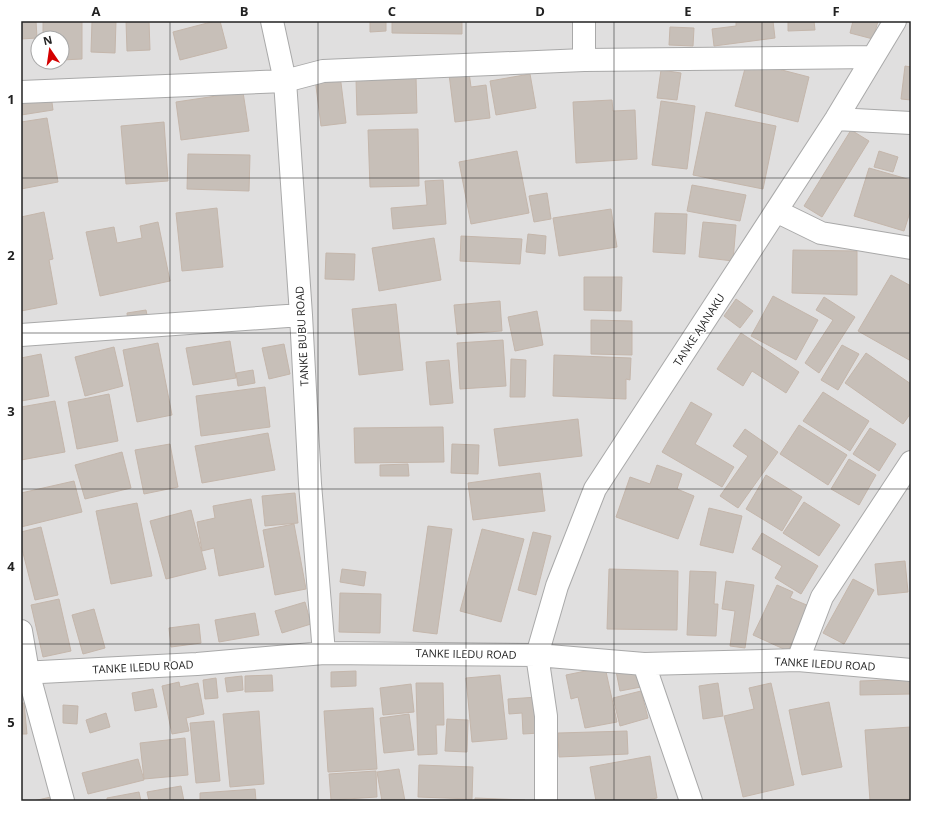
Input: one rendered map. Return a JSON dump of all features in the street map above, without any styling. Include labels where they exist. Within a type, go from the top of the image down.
[{"type":"street","name":"TANKE BUBU ROAD","points":[[272,21],[285,81],[301,315],[310,484],[324,653]]},
{"type":"street","points":[[584,21],[584,60]]},
{"type":"street","name":"TANKE AJANAKU","points":[[537,655],[557,586],[595,490],[836,119],[895,21]]},
{"type":"street","points":[[21,92],[285,81],[323,71],[584,60],[873,57]]},
{"type":"street","points":[[836,119],[911,123]]},
{"type":"street","points":[[776,210],[821,233],[911,248]]},
{"type":"street","points":[[21,335],[301,315]]},
{"type":"street","points":[[798,660],[822,597],[911,462]]},
{"type":"street","points":[[21,631],[25,673],[63,801]]},
{"type":"street","name":"TANKE ILEDU ROAD","points":[[25,673],[197,664],[324,653],[537,655],[644,664],[798,660],[911,670]]},
{"type":"street","points":[[537,655],[546,716],[546,801]]},
{"type":"street","points":[[644,664],[691,801]]},
{"type":"shaded area","points":[[21,21],[911,21],[911,801],[21,801]]},
{"type":"building","points":[[21,21],[36,21],[37,30],[30,30],[30,38],[21,39]]},
{"type":"building","points":[[43,21],[82,21],[82,59],[70,60],[70,30],[43,30]]},
{"type":"building","points":[[92,21],[116,21],[115,53],[91,52]]},
{"type":"building","points":[[126,21],[149,21],[150,50],[127,51]]},
{"type":"building","points":[[220,21],[227,48],[180,60],[173,32]]},
{"type":"building","points":[[370,21],[386,21],[386,31],[370,32]]},
{"type":"building","points":[[392,21],[462,21],[462,34],[392,33]]},
{"type":"building","points":[[736,21],[773,21],[775,38],[714,46],[712,29],[736,26]]},
{"type":"building","points":[[788,21],[814,21],[815,30],[788,31]]},
{"type":"building","points":[[853,21],[878,21],[873,39],[850,33]]},
{"type":"building","points":[[670,27],[694,28],[693,46],[669,45]]},
{"type":"building","points":[[747,61],[809,77],[798,122],[735,106]]},
{"type":"building","points":[[905,66],[911,67],[911,100],[901,99]]},
{"type":"building","points":[[661,70],[681,73],[677,100],[657,98]]},
{"type":"building","points":[[469,72],[471,87],[486,85],[490,118],[455,122],[449,74]]},
{"type":"building","points":[[530,74],[536,108],[496,115],[490,81]]},
{"type":"building","points":[[340,75],[346,123],[321,126],[315,78]]},
{"type":"building","points":[[416,77],[417,113],[357,115],[356,79]]},
{"type":"building","points":[[243,92],[249,131],[181,140],[176,102]]},
{"type":"building","points":[[51,95],[53,110],[21,115],[21,100]]},
{"type":"building","points":[[612,100],[613,111],[635,110],[637,159],[576,163],[573,102]]},
{"type":"building","points":[[661,101],[695,106],[687,169],[652,165]]},
{"type":"building","points":[[706,112],[776,126],[763,189],[693,175]]},
{"type":"building","points":[[47,118],[58,182],[21,189],[21,122]]},
{"type":"building","points":[[164,122],[168,181],[126,184],[121,126]]},
{"type":"building","points":[[418,129],[419,186],[370,187],[368,130]]},
{"type":"building","points":[[851,130],[869,141],[822,217],[804,206]]},
{"type":"building","points":[[517,151],[529,213],[471,224],[459,162]]},
{"type":"building","points":[[879,151],[898,157],[893,172],[874,167]]},
{"type":"building","points":[[188,154],[250,155],[249,191],[187,189]]},
{"type":"building","points":[[869,168],[911,180],[911,209],[904,231],[854,216]]},
{"type":"building","points":[[443,180],[446,224],[393,229],[391,208],[427,205],[425,181]]},
{"type":"building","points":[[692,185],[746,195],[740,221],[687,211]]},
{"type":"building","points":[[547,193],[551,219],[534,222],[529,196]]},
{"type":"building","points":[[217,208],[223,267],[182,271],[176,213]]},
{"type":"building","points":[[611,209],[617,247],[559,256],[553,218]]},
{"type":"building","points":[[44,212],[53,259],[49,260],[57,304],[21,311],[21,217]]},
{"type":"building","points":[[655,213],[687,214],[685,254],[653,252]]},
{"type":"building","points":[[158,222],[170,281],[100,296],[86,232],[114,227],[117,243],[142,238],[140,226]]},
{"type":"building","points":[[703,222],[736,225],[733,261],[699,257]]},
{"type":"building","points":[[528,234],[546,236],[545,254],[526,252]]},
{"type":"building","points":[[461,236],[522,239],[520,264],[460,261]]},
{"type":"building","points":[[434,238],[441,280],[379,291],[372,248]]},
{"type":"building","points":[[793,250],[857,251],[857,295],[792,293]]},
{"type":"building","points":[[326,253],[355,254],[354,280],[325,279]]},
{"type":"building","points":[[891,275],[911,286],[911,361],[858,331]]},
{"type":"building","points":[[584,277],[622,277],[621,311],[584,310]]},
{"type":"building","points":[[773,296],[818,320],[796,360],[751,336]]},
{"type":"building","points":[[824,297],[855,317],[819,373],[805,363],[833,320],[816,310]]},
{"type":"building","points":[[736,299],[753,311],[740,328],[724,316]]},
{"type":"building","points":[[500,301],[502,331],[457,334],[454,305]]},
{"type":"building","points":[[396,304],[403,370],[359,375],[352,309]]},
{"type":"building","points":[[146,310],[148,320],[128,323],[127,313]]},
{"type":"building","points":[[537,311],[543,345],[515,351],[508,317]]},
{"type":"building","points":[[591,320],[632,321],[632,355],[591,354]]},
{"type":"building","points":[[741,333],[799,372],[786,393],[752,371],[743,386],[717,369]]},
{"type":"building","points":[[503,340],[506,386],[460,389],[457,343]]},
{"type":"building","points":[[230,341],[236,378],[193,385],[186,348]]},
{"type":"building","points":[[158,343],[172,415],[137,422],[123,350]]},
{"type":"building","points":[[284,344],[290,374],[269,379],[262,348]]},
{"type":"building","points":[[842,345],[859,354],[838,390],[821,380]]},
{"type":"building","points":[[114,347],[123,386],[85,396],[75,357]]},
{"type":"building","points":[[866,353],[911,384],[911,413],[903,424],[845,383]]},
{"type":"building","points":[[41,354],[49,396],[21,401],[21,358]]},
{"type":"building","points":[[554,355],[631,358],[630,380],[626,379],[626,399],[553,396]]},
{"type":"building","points":[[511,359],[526,360],[525,397],[510,397]]},
{"type":"building","points":[[449,360],[453,403],[430,405],[426,362]]},
{"type":"building","points":[[253,370],[255,383],[238,386],[236,373]]},
{"type":"building","points":[[265,387],[270,427],[201,436],[196,396]]},
{"type":"building","points":[[823,392],[869,421],[850,451],[803,421]]},
{"type":"building","points":[[109,394],[118,441],[77,449],[68,402]]},
{"type":"building","points":[[55,401],[65,452],[21,460],[21,407]]},
{"type":"building","points":[[691,402],[712,414],[695,444],[734,467],[722,487],[662,452]]},
{"type":"building","points":[[578,419],[582,456],[499,466],[494,429]]},
{"type":"building","points":[[799,425],[847,455],[828,485],[780,454]]},
{"type":"building","points":[[443,427],[444,462],[355,463],[354,428]]},
{"type":"building","points":[[870,428],[896,444],[879,471],[853,454]]},
{"type":"building","points":[[745,429],[778,452],[738,508],[720,496],[748,456],[733,446]]},
{"type":"building","points":[[268,433],[275,470],[202,483],[195,446]]},
{"type":"building","points":[[170,444],[178,487],[144,494],[135,450]]},
{"type":"building","points":[[452,444],[479,445],[478,474],[451,473]]},
{"type":"building","points":[[122,452],[131,488],[85,499],[75,465]]},
{"type":"building","points":[[849,459],[876,475],[859,505],[831,489]]},
{"type":"building","points":[[408,464],[409,476],[380,476],[380,465]]},
{"type":"building","points":[[657,465],[682,474],[677,489],[694,496],[678,539],[616,517],[630,477],[650,484]]},
{"type":"building","points":[[540,473],[545,511],[473,520],[468,483]]},
{"type":"building","points":[[766,475],[802,497],[782,531],[746,509]]},
{"type":"building","points":[[74,481],[82,512],[21,527],[21,493]]},
{"type":"building","points":[[295,493],[298,523],[265,526],[262,496]]},
{"type":"building","points":[[251,499],[264,567],[219,576],[214,548],[202,551],[197,522],[215,518],[213,506]]},
{"type":"building","points":[[804,502],[840,525],[819,556],[783,533]]},
{"type":"building","points":[[137,503],[152,576],[111,584],[96,511]]},
{"type":"building","points":[[709,508],[742,516],[733,553],[700,545]]},
{"type":"building","points":[[191,510],[206,569],[166,579],[150,521]]},
{"type":"building","points":[[294,524],[306,589],[275,595],[263,530]]},
{"type":"building","points":[[428,526],[452,529],[437,634],[413,631]]},
{"type":"building","points":[[41,527],[58,595],[35,600],[21,545],[21,532]]},
{"type":"building","points":[[482,529],[524,539],[501,622],[460,611]]},
{"type":"building","points":[[533,532],[551,536],[536,595],[518,590]]},
{"type":"building","points":[[762,533],[818,566],[801,594],[775,578],[782,566],[752,549]]},
{"type":"building","points":[[905,561],[908,592],[878,595],[875,564]]},
{"type":"building","points":[[342,569],[366,572],[364,586],[340,582]]},
{"type":"building","points":[[609,569],[678,571],[677,630],[607,629]]},
{"type":"building","points":[[690,571],[716,572],[714,604],[718,604],[716,636],[687,635]]},
{"type":"building","points":[[853,579],[874,590],[844,644],[823,633]]},
{"type":"building","points":[[726,581],[754,585],[745,648],[730,646],[735,611],[722,609]]},
{"type":"building","points":[[777,585],[793,592],[790,598],[809,606],[788,651],[753,635]]},
{"type":"building","points":[[340,593],[381,594],[380,633],[339,632]]},
{"type":"building","points":[[59,599],[71,651],[43,657],[31,605]]},
{"type":"building","points":[[305,602],[311,624],[282,633],[275,611]]},
{"type":"building","points":[[94,609],[105,648],[83,654],[72,615]]},
{"type":"building","points":[[255,613],[259,635],[219,642],[215,620]]},
{"type":"building","points":[[199,624],[201,643],[171,647],[169,628]]},
{"type":"building","points":[[605,667],[617,722],[585,728],[578,697],[571,699],[566,675]]},
{"type":"building","points":[[636,667],[641,687],[620,691],[616,671]]},
{"type":"building","points":[[356,671],[356,686],[331,687],[331,672]]},
{"type":"building","points":[[272,675],[273,691],[245,692],[245,676]]},
{"type":"building","points":[[500,675],[507,739],[472,742],[466,678]]},
{"type":"building","points":[[242,676],[243,690],[227,692],[225,678]]},
{"type":"building","points":[[216,678],[218,698],[205,699],[203,680]]},
{"type":"building","points":[[911,679],[911,694],[860,695],[860,681]]},
{"type":"building","points":[[179,682],[180,687],[198,683],[204,714],[186,718],[189,731],[172,734],[162,686]]},
{"type":"building","points":[[416,683],[443,683],[444,725],[436,725],[437,754],[418,755]]},
{"type":"building","points":[[718,683],[723,716],[703,719],[699,686]]},
{"type":"building","points":[[771,683],[794,785],[743,797],[724,716],[754,709],[749,688]]},
{"type":"building","points":[[411,684],[414,712],[383,715],[380,688]]},
{"type":"building","points":[[153,689],[157,707],[135,711],[132,693]]},
{"type":"building","points":[[641,691],[648,718],[620,726],[613,698]]},
{"type":"building","points":[[538,697],[540,733],[523,734],[522,713],[509,714],[508,699]]},
{"type":"building","points":[[829,702],[842,767],[802,775],[789,710]]},
{"type":"building","points":[[21,703],[24,703],[27,734],[21,734]]},
{"type":"building","points":[[63,705],[78,706],[77,724],[63,723]]},
{"type":"building","points":[[373,708],[377,769],[328,772],[324,711]]},
{"type":"building","points":[[259,711],[264,784],[230,787],[223,714]]},
{"type":"building","points":[[106,713],[110,727],[90,733],[86,720]]},
{"type":"building","points":[[409,714],[414,750],[384,753],[380,718]]},
{"type":"building","points":[[447,719],[468,720],[467,752],[445,751]]},
{"type":"building","points":[[214,721],[220,781],[196,783],[190,723]]},
{"type":"building","points":[[911,727],[911,799],[870,801],[865,730]]},
{"type":"building","points":[[627,731],[628,754],[559,757],[558,733]]},
{"type":"building","points":[[185,738],[188,775],[144,779],[140,743]]},
{"type":"building","points":[[650,756],[657,798],[642,801],[596,801],[590,767]]},
{"type":"building","points":[[138,759],[144,780],[88,794],[82,773]]},
{"type":"building","points":[[419,765],[473,767],[472,799],[418,797]]},
{"type":"building","points":[[399,769],[405,801],[382,801],[377,772]]},
{"type":"building","points":[[376,771],[377,797],[331,800],[329,774]]},
{"type":"building","points":[[181,786],[184,801],[149,801],[147,792]]},
{"type":"building","points":[[255,789],[256,801],[200,801],[200,793]]},
{"type":"building","points":[[139,792],[141,801],[107,801],[107,798]]},
{"type":"building","points":[[51,797],[51,801],[33,801]]},
{"type":"building","points":[[475,798],[525,800],[525,801],[475,801]]}]
